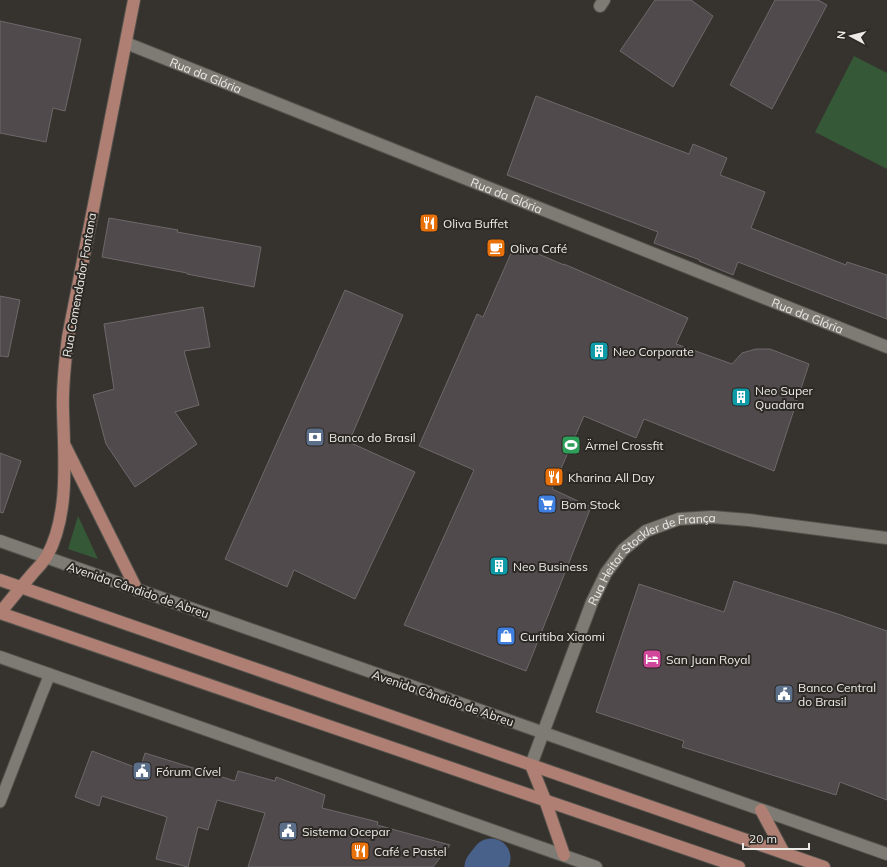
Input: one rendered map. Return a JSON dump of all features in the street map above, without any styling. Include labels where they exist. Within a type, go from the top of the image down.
[{"type":"main road","name":"Rua Comendador Fontana","points":[[0,613],[46,558],[54,541],[59,524],[64,484],[64,363],[134,0]]},
{"type":"main road","points":[[64,443],[137,590]]},
{"type":"main road","points":[[0,580],[824,867]]},
{"type":"main road","points":[[0,613],[739,867]]},
{"type":"main road","points":[[531,765],[545,800],[564,856]]},
{"type":"main road","points":[[761,810],[784,853]]},
{"type":"street","name":"Rua da Glória","points":[[126,43],[887,347]]},
{"type":"street","name":"Rua Heitor Stockler de França","points":[[531,765],[592,602],[606,573],[623,550],[646,531],[679,519],[712,517],[749,520],[887,538]]},
{"type":"street","name":"Avenida Cândido de Abreu","points":[[0,541],[887,854]]},
{"type":"street","points":[[0,657],[596,867]]},
{"type":"lane","points":[[0,802],[40,696],[50,674]]},
{"type":"green space","points":[[854,56],[887,73],[887,169],[815,132]]},
{"type":"green space","points":[[78,516],[98,559],[68,549]]},
{"type":"building","points":[[655,0],[691,0],[713,16],[673,87],[620,51]]},
{"type":"building","points":[[775,0],[818,0],[827,5],[772,109],[730,85]]},
{"type":"building","points":[[0,21],[81,39],[65,111],[53,108],[46,142],[0,133]]},
{"type":"building","points":[[536,96],[689,154],[693,144],[727,158],[720,175],[765,192],[751,228],[846,265],[847,262],[887,275],[887,319],[738,262],[733,275],[699,261],[700,260],[654,243],[658,232],[507,175]]},
{"type":"building","points":[[109,218],[261,247],[254,287],[102,257]]},
{"type":"building","points":[[515,244],[688,318],[676,344],[732,364],[742,353],[756,349],[770,349],[809,364],[774,471],[644,419],[636,438],[584,416],[552,489],[591,507],[526,671],[404,625],[474,470],[419,446],[477,314],[483,317]]},
{"type":"building","name":"Banco do Brasil","points":[[345,290],[403,315],[349,442],[415,472],[355,599],[294,570],[287,587],[225,559]]},
{"type":"building","points":[[0,296],[20,300],[8,357],[0,356]]},
{"type":"building","points":[[203,307],[210,347],[184,351],[199,405],[175,412],[197,444],[135,487],[106,444],[93,395],[114,389],[104,324]]},
{"type":"building","points":[[0,453],[21,461],[3,513],[0,512]]},
{"type":"building","name":"Banco Central do Brasil","points":[[734,581],[887,631],[887,800],[840,782],[836,795],[682,747],[684,741],[596,712],[639,584],[724,612]]},
{"type":"building","points":[[92,751],[140,769],[145,753],[235,781],[238,771],[275,781],[276,777],[325,795],[322,808],[378,822],[377,825],[450,845],[433,867],[248,867],[265,813],[217,800],[208,830],[198,827],[188,867],[156,859],[167,817],[102,796],[99,806],[75,797]]},
{"type":"waterway","points":[[484,867],[491,858]]},
{"type":"place","name":"Oliva Buffet","points":[[429,223]]},
{"type":"place","name":"Oliva Café","points":[[496,248]]},
{"type":"place","name":"Neo Corporate","points":[[599,351]]},
{"type":"place","name":"Neo Super Quadara","points":[[741,397]]},
{"type":"place","name":"Banco do Brasil","points":[[315,437]]},
{"type":"place","name":"Ärmel Crossfit","points":[[571,445]]},
{"type":"place","name":"Kharina All Day","points":[[554,477]]},
{"type":"place","name":"Bom Stock","points":[[547,504]]},
{"type":"place","name":"Neo Business","points":[[499,566]]},
{"type":"place","name":"Curitiba Xiaomi","points":[[506,636]]},
{"type":"place","name":"San Juan Royal","points":[[652,659]]},
{"type":"place","name":"Banco Central do Brasil","points":[[784,694]]},
{"type":"place","name":"Fórum Cível","points":[[142,771]]},
{"type":"place","name":"Sistema Ocepar","points":[[288,831]]},
{"type":"place","name":"Café e Pastel","points":[[360,851]]}]
